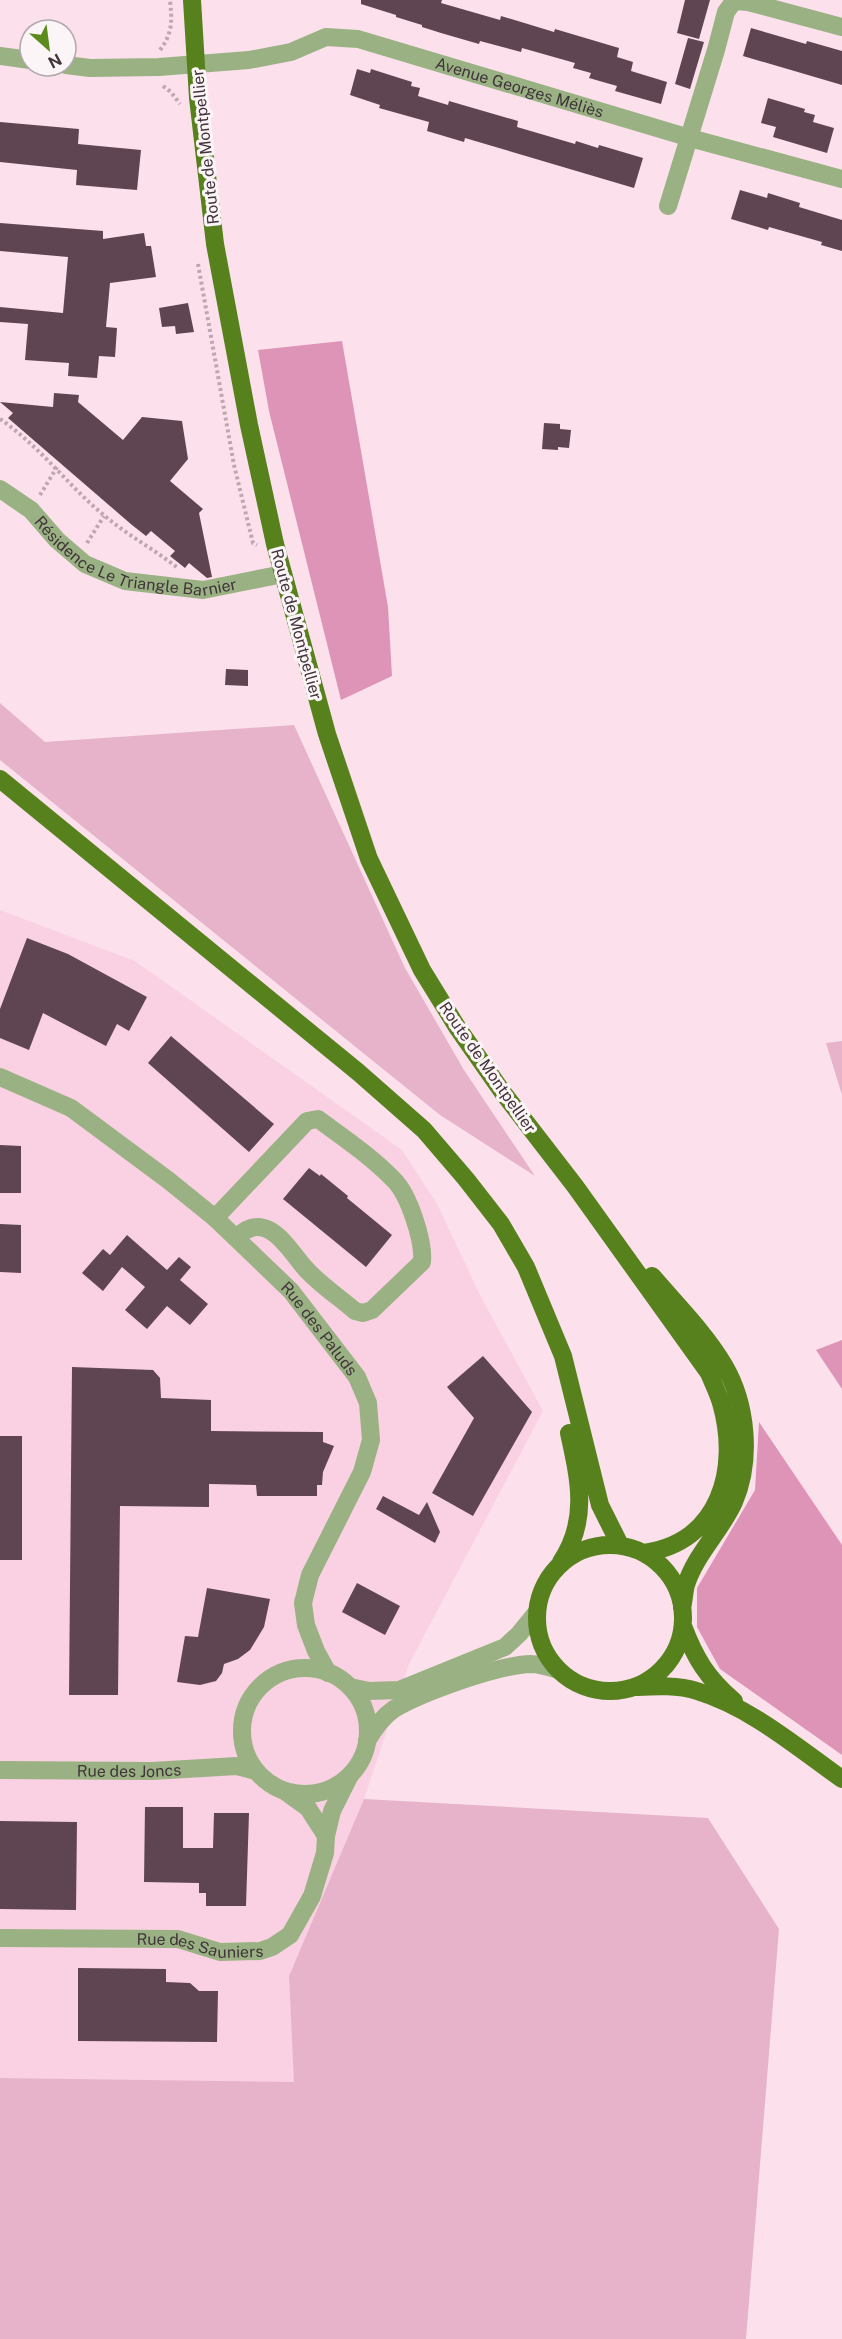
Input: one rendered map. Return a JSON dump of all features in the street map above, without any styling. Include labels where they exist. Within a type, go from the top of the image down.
[{"type":"main road","name":"Route de Montpellier","points":[[192,0],[196,64],[215,244],[236,360],[274,544],[327,734],[369,859],[422,970],[457,1027],[504,1094],[575,1186]]},
{"type":"main road","points":[[0,779],[358,1072],[424,1130],[466,1179],[501,1224],[526,1267],[563,1356],[600,1504],[620,1545]]},
{"type":"main road","points":[[575,1186],[709,1373],[721,1403],[728,1457],[725,1480],[715,1506],[704,1524],[682,1541],[664,1550],[644,1553]]},
{"type":"main road","points":[[575,1186],[703,1336],[724,1366],[738,1397],[744,1430],[741,1481],[734,1502],[692,1571],[686,1586],[677,1646],[667,1664],[645,1682],[633,1687]]},
{"type":"main road","points":[[545,1313],[579,1489],[580,1513],[572,1546],[544,1587],[537,1612],[537,1628],[541,1643],[558,1670],[587,1687],[610,1691],[633,1687],[678,1688],[696,1691],[751,1716]]},
{"type":"main road","points":[[559,1566],[580,1551],[593,1546],[620,1545],[644,1553],[666,1570],[674,1581],[694,1655],[706,1673],[722,1691],[751,1716],[842,1779]]},
{"type":"street","points":[[668,206],[726,12],[734,1],[748,2],[842,27]]},
{"type":"street","name":"Avenue Georges Méliès","points":[[78,66],[196,64],[249,60],[291,52],[326,37],[358,39],[690,138],[842,179]]},
{"type":"street","points":[[0,56],[18,58]]},
{"type":"street","name":"Résidence Le Triangle Barnier","points":[[0,489],[31,510],[57,540],[85,564],[124,581],[203,590],[283,574]]},
{"type":"street","name":"Rue des Paluds","points":[[0,1077],[72,1108],[215,1218],[291,1292],[357,1377],[368,1403],[371,1440],[362,1472],[310,1575],[303,1603],[306,1625],[328,1673]]},
{"type":"street","points":[[215,1218],[307,1121],[318,1119],[396,1182],[417,1222],[423,1252],[422,1262],[372,1310],[363,1313],[355,1311],[305,1268],[292,1249],[271,1230],[254,1227],[242,1231],[236,1238]]},
{"type":"street","points":[[326,1836],[308,1808],[285,1791],[269,1783],[256,1771],[248,1758],[243,1744],[243,1721],[250,1700],[259,1688],[270,1678],[299,1668],[328,1673],[350,1687],[369,1691],[399,1690],[505,1647],[537,1612]]},
{"type":"street","points":[[367,1741],[377,1724],[393,1710],[417,1697],[503,1667],[538,1664],[558,1670]]},
{"type":"street","points":[[285,1791],[319,1792],[339,1784],[350,1775],[364,1753],[368,1726],[359,1699],[350,1687]]},
{"type":"street","name":"Rue des Joncs","points":[[0,1770],[152,1771],[237,1766],[256,1771]]},
{"type":"street","name":"Rue des Sauniers","points":[[0,1938],[178,1939],[220,1952],[260,1951],[282,1942],[298,1923],[312,1896],[325,1853],[326,1836],[332,1811],[350,1775]]},
{"type":"path","points":[[222,401],[234,465],[253,543],[261,548],[274,544]]},
{"type":"path","points":[[0,419],[57,467],[104,516],[182,571]]},
{"type":"path","points":[[31,510],[57,467]]},
{"type":"path","points":[[78,558],[104,516]]},
{"type":"shaded area","points":[[342,341],[388,607],[392,676],[341,700],[269,411],[258,350]]},
{"type":"shaded area","points":[[0,703],[45,742],[294,725],[405,968],[464,1070],[535,1176],[440,1115],[0,760]]},
{"type":"shaded area","points":[[0,910],[135,961],[402,1150],[437,1204],[480,1295],[543,1411],[409,1664],[364,1799],[289,1976],[295,2083],[0,2078]]},
{"type":"shaded area","points":[[842,1041],[842,1095],[826,1043]]},
{"type":"shaded area","points":[[842,1340],[842,1389],[816,1350]]},
{"type":"shaded area","points":[[759,1422],[842,1545],[842,1755],[720,1669],[697,1627],[697,1588],[755,1490]]},
{"type":"shaded area","points":[[364,1799],[708,1818],[779,1929],[746,2339],[0,2339],[0,2078],[294,2082],[289,1976]]},
{"type":"building","points":[[361,0],[442,0],[441,3],[500,20],[501,16],[619,48],[617,57],[633,62],[631,71],[667,82],[661,104],[615,91],[617,86],[589,78],[591,73],[573,68],[575,63],[522,48],[521,52],[480,41],[479,44],[441,33],[361,4]]},
{"type":"building","points":[[685,0],[710,0],[699,39],[677,33]]},
{"type":"building","points":[[751,28],[806,44],[807,41],[842,51],[842,85],[743,56]]},
{"type":"building","points":[[688,38],[704,42],[690,89],[675,84]]},
{"type":"building","points":[[357,69],[370,73],[371,69],[412,82],[411,86],[420,88],[418,96],[448,105],[449,101],[518,121],[517,127],[575,144],[576,141],[598,148],[599,145],[643,158],[634,188],[465,138],[464,142],[427,131],[429,122],[379,108],[380,105],[350,95]]},
{"type":"building","points":[[768,98],[805,109],[804,112],[815,115],[813,122],[834,128],[827,153],[773,137],[776,127],[761,123]]},
{"type":"building","points":[[0,122],[79,129],[78,144],[141,150],[137,190],[76,185],[77,170],[0,162]]},
{"type":"building","points":[[740,190],[767,198],[768,193],[800,203],[799,207],[842,220],[842,251],[821,245],[822,242],[731,219]]},
{"type":"building","points":[[0,223],[103,231],[103,239],[144,233],[146,246],[151,246],[156,277],[110,283],[106,327],[117,328],[115,357],[99,356],[97,378],[68,376],[69,363],[25,360],[28,324],[0,322],[0,307],[63,313],[68,257],[0,251]]},
{"type":"building","points":[[188,303],[194,332],[176,334],[175,326],[162,327],[159,308]]},
{"type":"building","points":[[54,393],[79,395],[78,402],[123,440],[142,417],[182,421],[188,459],[170,481],[203,509],[199,513],[212,577],[207,578],[189,563],[185,568],[170,556],[175,551],[151,531],[146,536],[132,525],[8,418],[13,413],[0,402],[53,407]]},
{"type":"building","points":[[544,423],[560,424],[560,429],[571,430],[569,448],[542,449]]},
{"type":"building","points":[[226,669],[248,670],[248,686],[225,685]]},
{"type":"building","points":[[27,938],[68,954],[147,997],[129,1031],[117,1024],[106,1046],[43,1013],[29,1050],[0,1038],[0,1009]]},
{"type":"building","points":[[171,1036],[274,1124],[249,1152],[148,1063]]},
{"type":"building","points":[[0,1145],[21,1146],[21,1193],[0,1193]]},
{"type":"building","points":[[309,1168],[320,1176],[321,1174],[392,1235],[366,1267],[283,1199]]},
{"type":"building","points":[[0,1224],[21,1225],[21,1273],[0,1272]]},
{"type":"building","points":[[127,1235],[167,1270],[179,1257],[191,1267],[180,1280],[208,1304],[190,1325],[167,1306],[147,1329],[125,1310],[145,1287],[122,1267],[103,1291],[82,1273],[103,1249],[110,1255]]},
{"type":"building","points":[[483,1356],[532,1412],[473,1516],[432,1493],[474,1418],[447,1387]]},
{"type":"building","points":[[72,1367],[153,1370],[160,1378],[161,1398],[211,1400],[211,1431],[323,1432],[323,1442],[334,1446],[323,1472],[322,1485],[317,1485],[317,1496],[257,1496],[256,1485],[209,1484],[209,1507],[120,1506],[118,1695],[69,1695]]},
{"type":"building","points":[[0,1436],[22,1436],[22,1560],[0,1560]]},
{"type":"building","points":[[383,1496],[419,1515],[427,1502],[440,1532],[435,1543],[376,1509]]},
{"type":"building","points":[[357,1583],[400,1606],[385,1635],[342,1612]]},
{"type":"building","points":[[207,1588],[270,1599],[264,1627],[250,1650],[238,1659],[224,1664],[222,1673],[216,1681],[200,1685],[177,1682],[185,1636],[198,1637]]},
{"type":"building","points":[[145,1807],[183,1807],[183,1848],[213,1848],[214,1813],[249,1813],[246,1906],[206,1906],[206,1893],[199,1893],[199,1883],[144,1882]]},
{"type":"building","points":[[0,1821],[77,1822],[76,1910],[0,1909]]},
{"type":"building","points":[[78,1968],[166,1969],[166,1982],[190,1983],[199,1991],[218,1991],[217,2042],[78,2041]]}]
